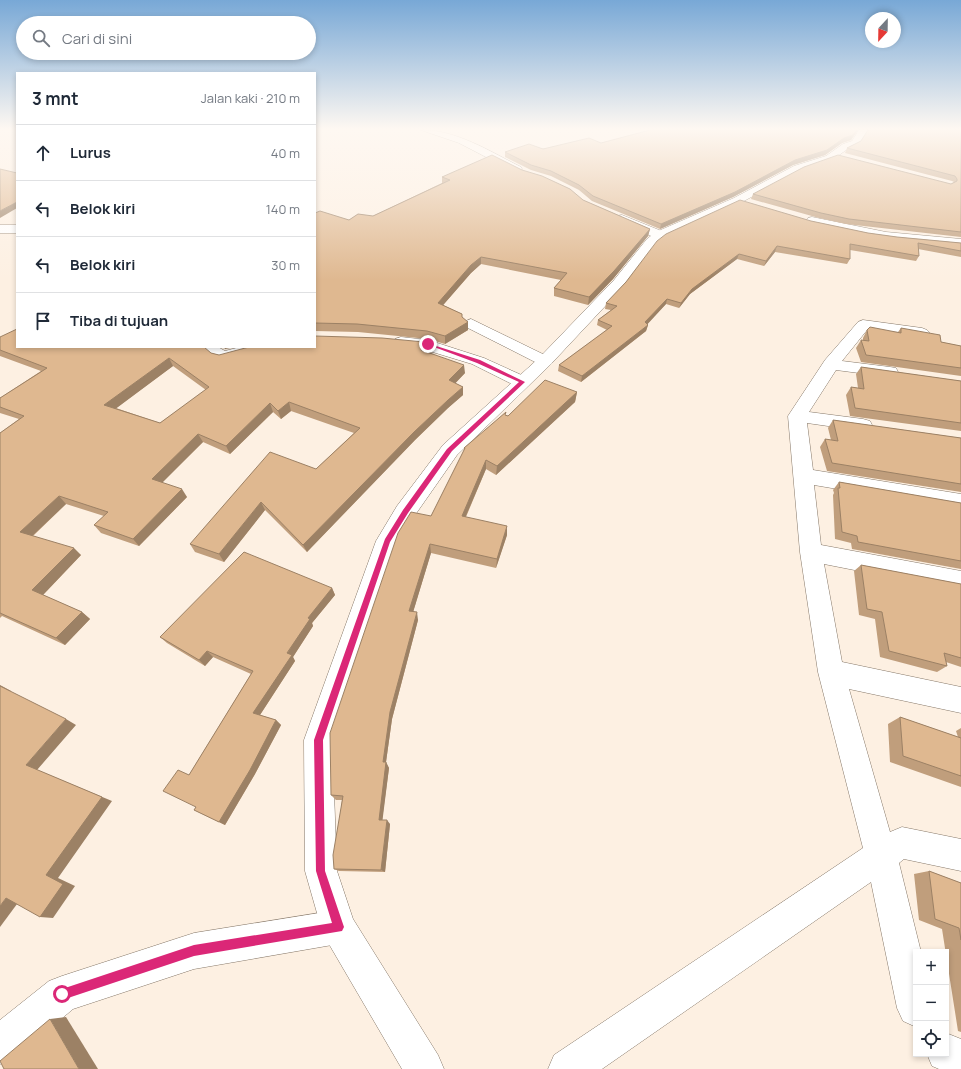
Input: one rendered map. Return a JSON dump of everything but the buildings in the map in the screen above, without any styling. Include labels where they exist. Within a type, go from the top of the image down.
[{"type":"street","points":[[424,1069],[338,927],[321,871],[318,740],[387,541],[405,512],[450,450],[545,361],[619,283],[652,242],[660,235],[746,203],[780,180]]},
{"type":"street","points":[[609,214],[660,235]]},
{"type":"street","points":[[804,219],[886,236],[961,243]]},
{"type":"street","points":[[0,229],[16,229]]},
{"type":"street","points":[[471,324],[545,361]]},
{"type":"street","points":[[913,995],[881,855],[831,672],[812,552],[797,416],[832,364],[863,325],[922,333]]},
{"type":"street","points":[[389,341],[428,344],[478,362],[522,382]]},
{"type":"street","points":[[210,348],[222,356],[254,348]]},
{"type":"street","points":[[832,364],[908,375]]},
{"type":"street","points":[[797,416],[883,428]]},
{"type":"street","points":[[804,476],[961,502]]},
{"type":"street","points":[[812,552],[961,581]]},
{"type":"street","points":[[831,672],[961,700]]},
{"type":"street","points":[[568,1069],[881,855],[902,843],[961,855]]},
{"type":"street","points":[[0,1045],[62,994],[194,951],[338,927]]},
{"type":"street","points":[[949,1053],[961,1059]]},
{"type":"route","points":[[62,994],[194,951],[338,927],[321,871],[318,740],[387,541],[405,512],[450,450],[522,382],[478,362],[428,344]]}]
